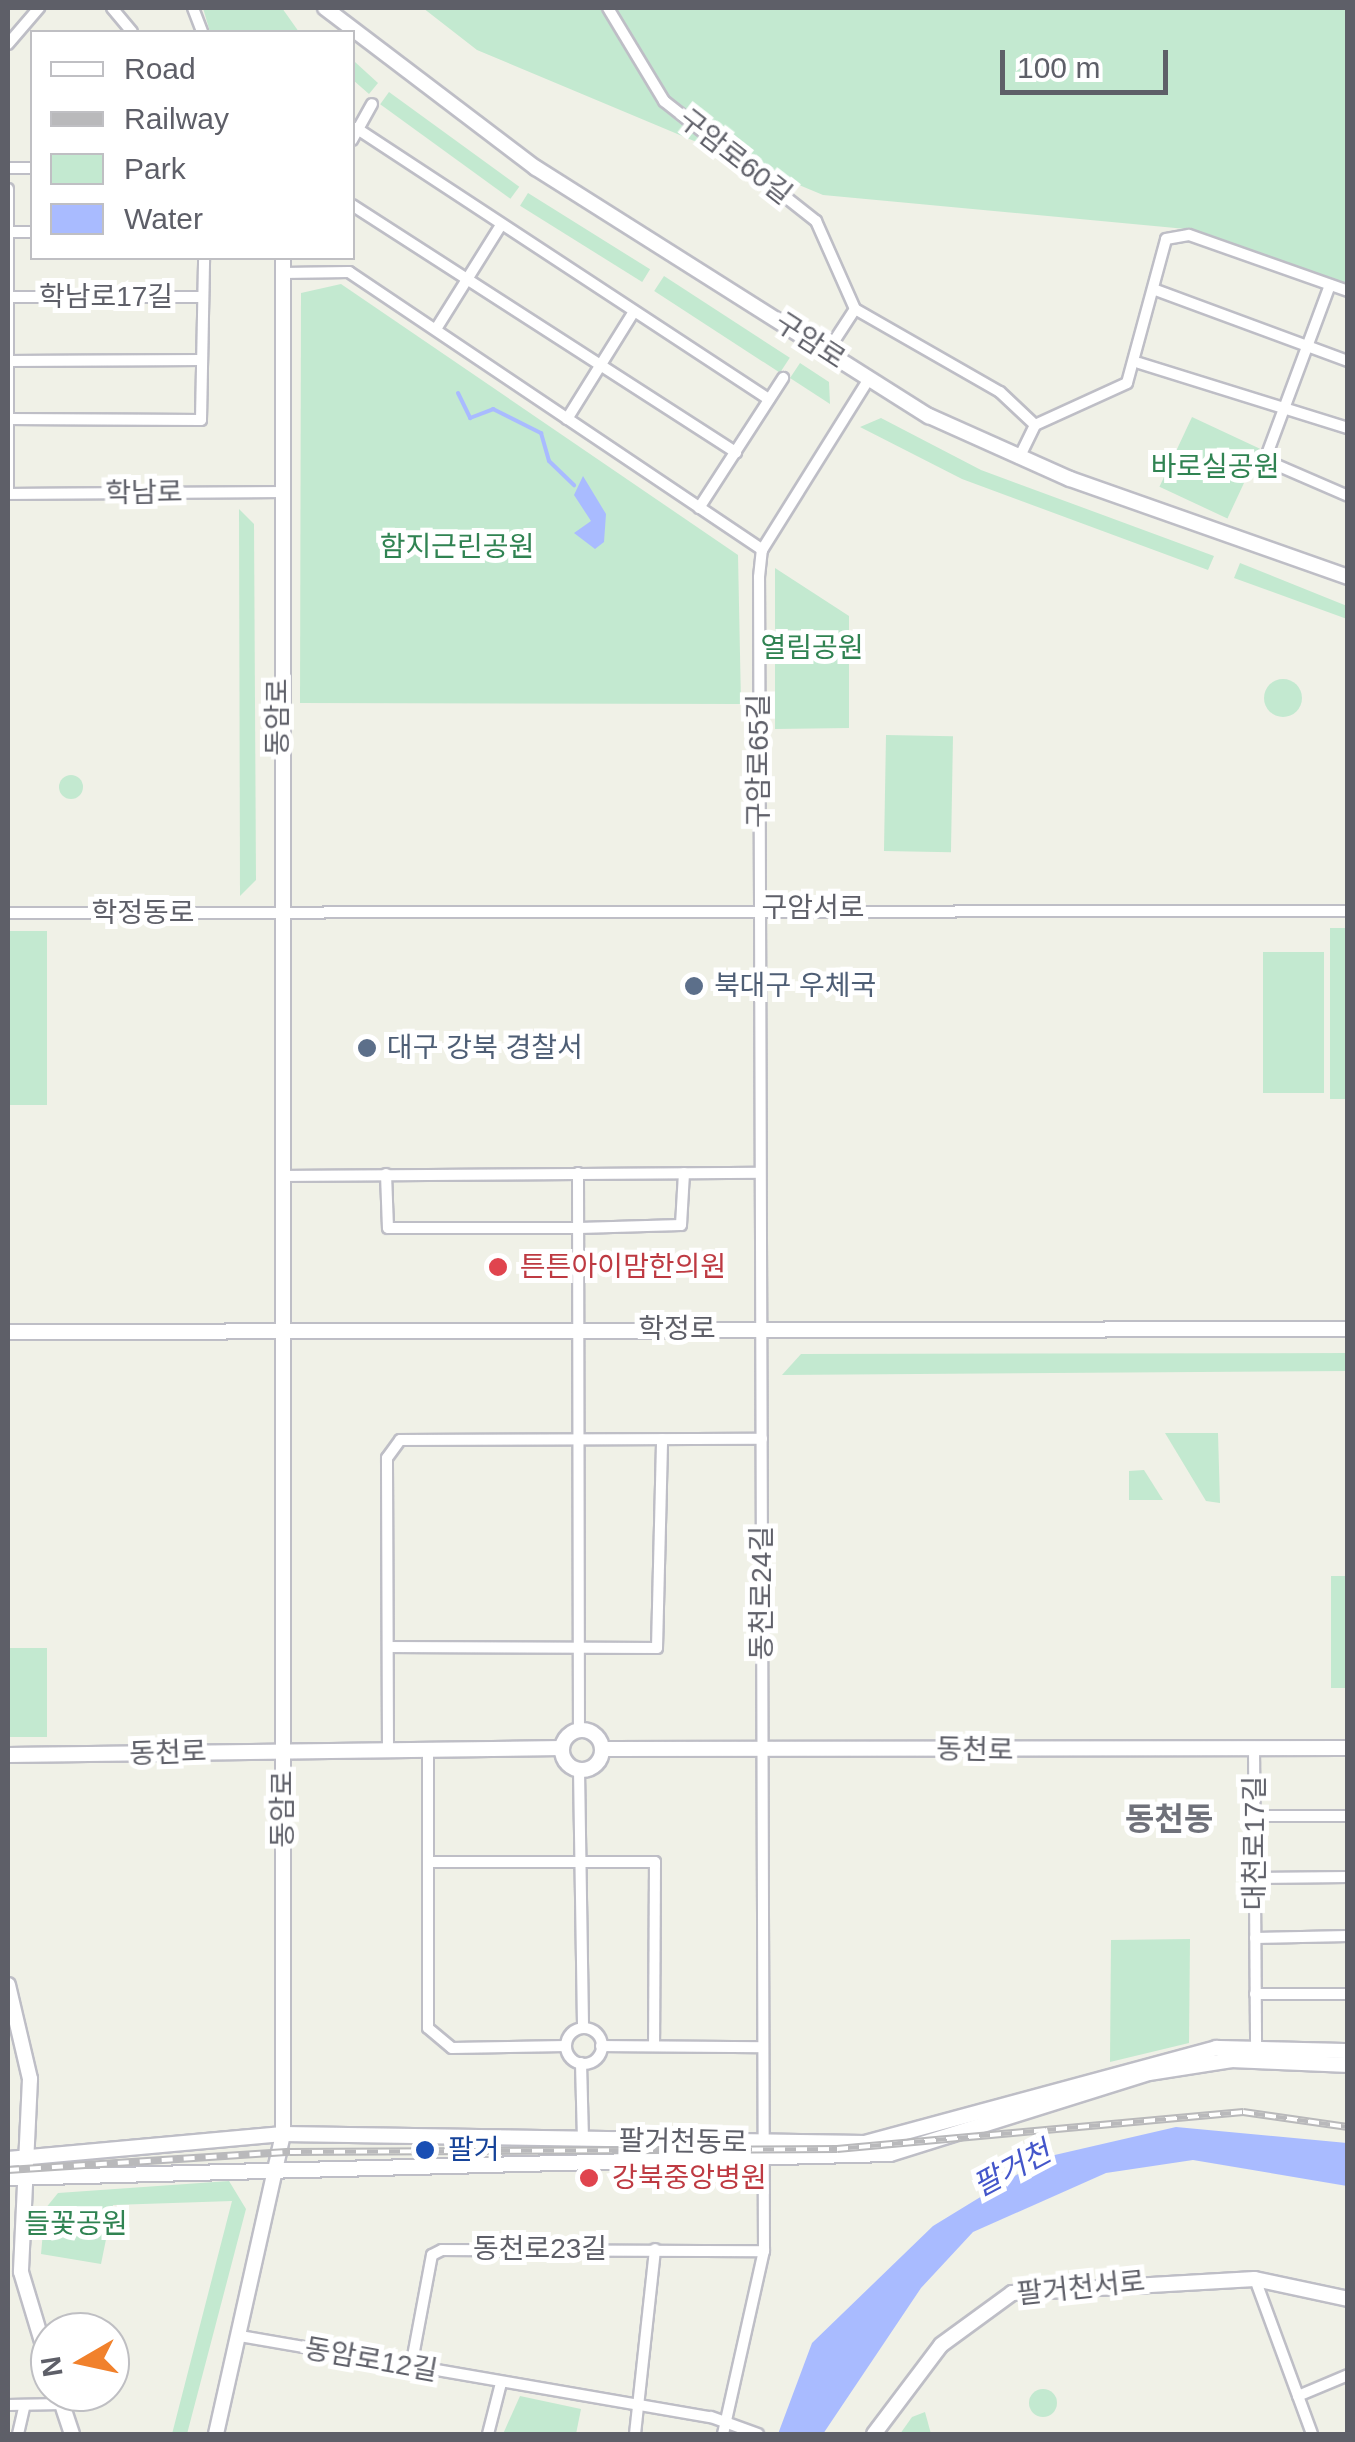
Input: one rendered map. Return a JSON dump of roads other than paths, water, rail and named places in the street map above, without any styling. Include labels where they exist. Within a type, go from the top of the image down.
[{"type":"main road","name":"구암로","points":[[326,8],[338,27]]},
{"type":"main road","name":"구암로","points":[[355,39],[536,168],[869,379],[1019,458],[1348,577]]},
{"type":"main road","name":"동암로","points":[[216,2434],[283,2134],[283,1176],[278,913],[283,265]]},
{"type":"main road","name":"학정로","points":[[8,1332],[1348,1329]]},
{"type":"main road","points":[[579,1730],[602,1748],[594,1766],[579,1770],[562,1748],[579,1730]]},
{"type":"main road","name":"동천로","points":[[8,1756],[562,1748]]},
{"type":"main road","name":"동천로","points":[[602,1748],[1348,1748]]},
{"type":"main road","points":[[8,1985],[30,2079],[32,2177],[14,2275],[30,2316]]},
{"type":"main road","name":"팔거천동로","points":[[8,2159],[283,2134],[864,2143],[1134,2066],[1256,2048],[1348,2052]]},
{"type":"main road","name":"팔거천동로","points":[[8,2178],[276,2166],[763,2162],[890,2154],[1149,2074],[1232,2060],[1348,2065]]},
{"type":"main road","name":"팔거천서로","points":[[874,2434],[941,2344],[1012,2293],[1255,2279],[1348,2299]]},
{"type":"street","points":[[8,44],[39,8]]},
{"type":"street","points":[[112,8],[130,30]]},
{"type":"street","points":[[194,8],[201,28]]},
{"type":"street","name":"구암로60길","points":[[608,8],[664,101],[816,221],[855,309]]},
{"type":"street","points":[[27,22],[36,30]]},
{"type":"street","points":[[355,131],[372,104]]},
{"type":"street","points":[[356,128],[499,228],[769,399]]},
{"type":"street","name":"학남로17길","points":[[8,189],[8,494]]},
{"type":"street","points":[[355,207],[469,276],[736,452]]},
{"type":"street","points":[[436,330],[499,228]]},
{"type":"street","points":[[1019,458],[1034,425],[1111,394],[1139,363],[1152,289],[1166,239],[1189,235],[1348,291]]},
{"type":"street","points":[[8,420],[201,420],[204,260]]},
{"type":"street","points":[[348,260],[348,272]]},
{"type":"street","points":[[283,265],[348,272],[762,550],[869,379]]},
{"type":"street","points":[[1330,285],[1265,460],[1270,469],[1348,496]]},
{"type":"street","points":[[1152,289],[1348,361]]},
{"type":"street","name":"학남로17길","points":[[8,296],[203,297]]},
{"type":"street","points":[[827,352],[855,309],[1000,392],[1034,425]]},
{"type":"street","points":[[567,419],[633,313]]},
{"type":"street","points":[[8,361],[202,360]]},
{"type":"street","points":[[1139,363],[1348,428]]},
{"type":"street","points":[[699,508],[783,378]]},
{"type":"street","name":"학남로","points":[[8,494],[280,492]]},
{"type":"street","name":"구암로65길","points":[[762,550],[758,907],[764,1328]]},
{"type":"street","name":"구암서로","points":[[278,913],[758,907],[1348,911]]},
{"type":"street","name":"학정동로","points":[[8,913],[278,913]]},
{"type":"street","points":[[578,1173],[579,1730]]},
{"type":"street","points":[[283,1176],[760,1173]]},
{"type":"street","points":[[386,1174],[388,1228],[579,1228],[681,1224],[684,1174]]},
{"type":"street","name":"동천로24길","points":[[762,1748],[764,1328]]},
{"type":"street","points":[[388,1750],[392,1447],[400,1440],[762,1438]]},
{"type":"street","points":[[388,1646],[657,1648],[662,1439]]},
{"type":"street","points":[[723,2434],[764,2251],[762,1748]]},
{"type":"street","name":"대천로17길","points":[[1254,1748],[1256,2048]]},
{"type":"street","points":[[428,1752],[428,1862],[436,2044],[566,2046],[583,2028],[579,1770]]},
{"type":"street","points":[[1254,1816],[1348,1816]]},
{"type":"street","points":[[428,1862],[655,1862],[654,2046]]},
{"type":"street","points":[[1255,1878],[1348,1877]]},
{"type":"street","name":"대천로17길","points":[[1255,1938],[1348,1936]]},
{"type":"street","points":[[1256,1994],[1348,1994]]},
{"type":"street","points":[[583,2028],[602,2046]]},
{"type":"street","points":[[566,2046],[581,2063],[584,2140]]},
{"type":"street","points":[[581,2063],[602,2046],[761,2047]]},
{"type":"street","points":[[636,2434],[654,2249]]},
{"type":"street","name":"동천로23길","points":[[411,2367],[432,2256],[442,2250],[764,2251]]},
{"type":"street","points":[[1255,2279],[1312,2434]]},
{"type":"street","name":"동암로12길","points":[[240,2336],[728,2422],[758,2434]]},
{"type":"street","points":[[1298,2396],[1348,2375]]},
{"type":"street","points":[[488,2434],[502,2383]]},
{"type":"street","points":[[8,2406],[30,2406]]},
{"type":"street","points":[[18,2434],[24,2407]]},
{"type":"water","points":[[583,476],[606,514],[604,542],[595,549],[574,533],[591,521],[574,495]]},
{"type":"water","points":[[1176,2127],[1347,2143],[1347,2186],[1193,2160],[1106,2173],[973,2232],[921,2288],[823,2434],[778,2434],[812,2343],[933,2226],[1046,2157]]},
{"type":"waterway","points":[[458,393],[470,418],[493,409],[541,433],[549,461],[574,485]]},
{"type":"railway","points":[[8,2170],[290,2152],[837,2149],[1243,2112],[1348,2127]]},
{"type":"place","name":"북대구 우체국","points":[[694,986]]},
{"type":"place","name":"대구 강북 경찰서","points":[[367,1048]]},
{"type":"place","name":"튼튼아이맘한의원","points":[[498,1267]]},
{"type":"place","name":"팔거","points":[[425,2150]]},
{"type":"place","name":"강북중앙병원","points":[[589,2178]]},
{"type":"district","name":"동천동","points":[[1169,1819]]},
{"type":"park label","name":"바로실공원","points":[[1215,467]]},
{"type":"park label","name":"함지근린공원","points":[[457,547]]},
{"type":"park label","name":"열림공원","points":[[812,648]]},
{"type":"park label","name":"들꽃공원","points":[[76,2224]]},
{"type":"water label","name":"팔거천","points":[[1012,2169]]}]
